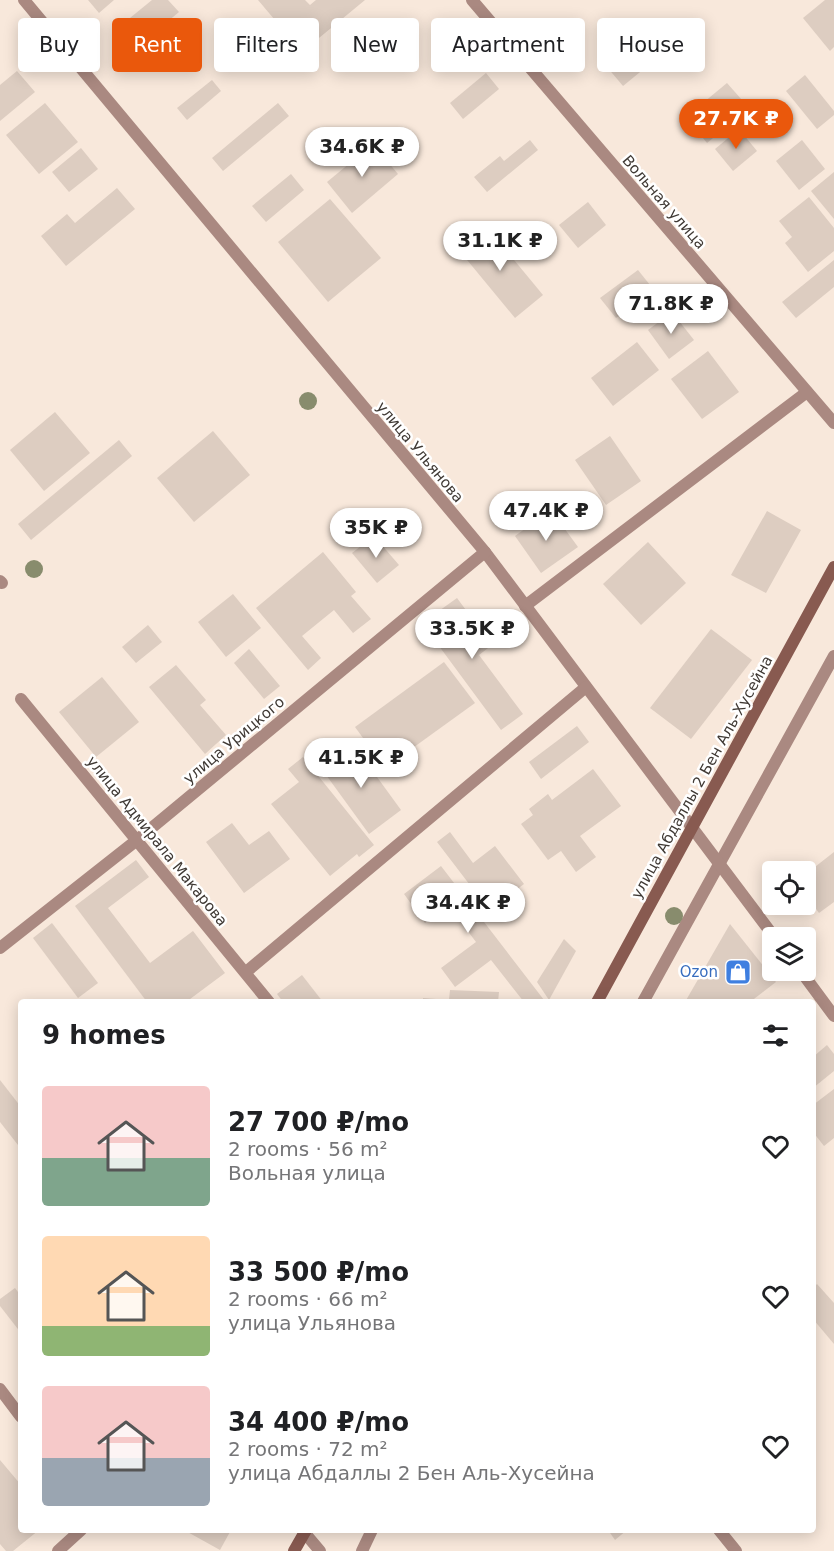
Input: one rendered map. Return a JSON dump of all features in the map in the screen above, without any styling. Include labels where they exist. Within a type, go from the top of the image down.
[{"type":"main road","name":"улица Абдаллы 2 Бен Аль-Хусейна","points":[[599,999],[834,567]]},
{"type":"main road","points":[[294,1551],[304,1533]]},
{"type":"street","name":"улица Ульянова","points":[[24,0],[484,552],[767,927]]},
{"type":"street","name":"Вольная улица","points":[[472,0],[834,423]]},
{"type":"street","points":[[525,606],[807,392]]},
{"type":"street","name":"улица Урицкого","points":[[0,948],[137,840],[484,552]]},
{"type":"street","points":[[645,999],[834,656]]},
{"type":"street","points":[[246,972],[586,687]]},
{"type":"street","name":"улица Адмирала Макарова","points":[[21,699],[267,999]]},
{"type":"street","points":[[808,981],[834,1016]]},
{"type":"street","points":[[0,1389],[18,1413]]},
{"type":"street","points":[[58,1551],[78,1533]]},
{"type":"street","points":[[306,1533],[320,1551]]},
{"type":"street","points":[[362,1551],[371,1533]]},
{"type":"street","points":[[721,1533],[736,1551]]},
{"type":"building","points":[[88,0],[114,0],[99,13]]},
{"type":"building","points":[[152,0],[168,0],[179,12],[172,18],[130,18]]},
{"type":"building","points":[[258,0],[305,0],[310,5],[316,0],[365,0],[343,18],[331,18],[331,28],[319,38],[319,18],[273,18]]},
{"type":"building","points":[[825,0],[834,0],[834,47],[830,51],[803,18]]},
{"type":"building","points":[[17,71],[35,92],[0,121],[0,85]]},
{"type":"building","points":[[611,72],[640,72],[623,86]]},
{"type":"building","points":[[486,73],[499,89],[463,119],[450,103]]},
{"type":"building","points":[[805,75],[834,111],[834,115],[817,129],[786,91]]},
{"type":"building","points":[[212,80],[221,91],[187,120],[177,108]]},
{"type":"building","points":[[727,83],[749,108],[707,143],[686,117]]},
{"type":"building","points":[[45,103],[78,142],[39,174],[6,135]]},
{"type":"building","points":[[278,103],[289,116],[223,171],[212,158]]},
{"type":"building","points":[[739,129],[757,151],[733,171],[715,149]]},
{"type":"building","points":[[530,140],[538,150],[487,192],[474,177],[500,156],[504,161]]},
{"type":"building","points":[[802,140],[825,169],[799,190],[776,161]]},
{"type":"building","points":[[373,144],[398,174],[352,213],[327,182]]},
{"type":"building","points":[[81,148],[98,169],[69,192],[52,172]]},
{"type":"building","points":[[834,172],[834,219],[811,191]]},
{"type":"building","points":[[291,174],[304,190],[266,222],[252,206]]},
{"type":"building","points":[[117,188],[135,209],[66,266],[41,236],[67,214],[75,223]]},
{"type":"building","points":[[809,197],[834,228],[834,251],[808,272],[785,243],[792,237],[779,221]]},
{"type":"building","points":[[330,199],[381,258],[328,302],[278,242]]},
{"type":"building","points":[[588,202],[606,225],[578,248],[559,225]]},
{"type":"building","points":[[486,226],[543,295],[515,318],[458,249]]},
{"type":"building","points":[[834,260],[834,287],[796,318],[782,302]]},
{"type":"building","points":[[638,270],[654,290],[616,318],[600,298]]},
{"type":"building","points":[[672,312],[694,340],[669,359],[648,330]]},
{"type":"building","points":[[637,342],[659,370],[613,406],[591,378]]},
{"type":"building","points":[[708,351],[739,392],[702,419],[671,379]]},
{"type":"building","points":[[55,412],[90,453],[44,491],[10,450]]},
{"type":"building","points":[[213,431],[250,475],[194,522],[157,478]]},
{"type":"building","points":[[610,436],[641,481],[606,505],[575,460]]},
{"type":"building","points":[[119,440],[132,456],[31,540],[18,524]]},
{"type":"building","points":[[551,510],[578,547],[541,573],[515,536]]},
{"type":"building","points":[[767,511],[801,530],[766,593],[731,575]]},
{"type":"building","points":[[374,536],[399,565],[377,583],[352,553]]},
{"type":"building","points":[[648,542],[686,583],[641,625],[603,584]]},
{"type":"building","points":[[323,552],[356,592],[351,596],[371,619],[353,633],[334,610],[302,636],[321,658],[308,670],[256,608]]},
{"type":"building","points":[[233,594],[261,628],[226,657],[198,622]]},
{"type":"building","points":[[457,598],[492,645],[479,655],[523,714],[501,730],[422,623]]},
{"type":"building","points":[[148,625],[162,642],[136,663],[122,647]]},
{"type":"building","points":[[711,629],[752,660],[691,739],[650,708]]},
{"type":"building","points":[[249,649],[280,686],[264,699],[234,663]]},
{"type":"building","points":[[444,662],[475,703],[385,768],[355,727]]},
{"type":"building","points":[[176,665],[206,700],[200,705],[226,735],[205,754],[149,687]]},
{"type":"building","points":[[102,677],[139,722],[96,757],[59,712]]},
{"type":"building","points":[[577,726],[589,742],[541,779],[529,762]]},
{"type":"building","points":[[353,744],[401,810],[369,834],[321,768]]},
{"type":"building","points":[[303,757],[374,845],[359,857],[357,854],[330,876],[271,804],[299,782],[288,769]]},
{"type":"building","points":[[593,769],[621,806],[580,836],[596,857],[576,872],[561,851],[548,860],[521,824],[533,815],[529,809],[548,794],[552,800]]},
{"type":"building","points":[[232,823],[249,845],[269,831],[290,859],[244,893],[206,842]]},
{"type":"building","points":[[450,832],[473,863],[495,846],[524,884],[489,910],[437,842]]},
{"type":"building","points":[[834,852],[834,902],[819,913],[816,909],[816,866]]},
{"type":"building","points":[[136,860],[149,877],[108,908],[150,963],[193,931],[225,973],[190,999],[145,999],[75,906]]},
{"type":"building","points":[[441,866],[543,999],[522,999],[491,960],[455,987],[441,968],[476,942],[448,905],[425,923],[404,894]]},
{"type":"building","points":[[52,923],[98,983],[78,998],[33,938]]},
{"type":"building","points":[[730,924],[762,964],[762,981],[776,982],[754,999],[687,999]]},
{"type":"building","points":[[564,939],[576,951],[550,999],[537,982]]},
{"type":"building","points":[[302,975],[321,999],[281,999],[277,994]]},
{"type":"building","points":[[450,990],[499,992],[498,999],[449,999]]},
{"type":"building","points":[[827,1045],[834,1054],[834,1071],[816,1086],[816,1054]]},
{"type":"building","points":[[0,1080],[18,1103],[18,1145],[0,1122]]},
{"type":"building","points":[[834,1089],[834,1138],[824,1146],[816,1136],[816,1103]]},
{"type":"building","points":[[816,1285],[834,1303],[834,1344],[816,1323]]},
{"type":"building","points":[[15,1288],[18,1292],[18,1329],[0,1306],[0,1299]]},
{"type":"building","points":[[0,1460],[18,1481],[18,1533],[35,1533],[13,1551],[6,1551],[0,1544]]},
{"type":"building","points":[[189,1533],[229,1533],[220,1550]]},
{"type":"building","points":[[610,1533],[623,1533],[615,1540]]},
{"type":"place","name":"Ozon","points":[[738,972]]}]
